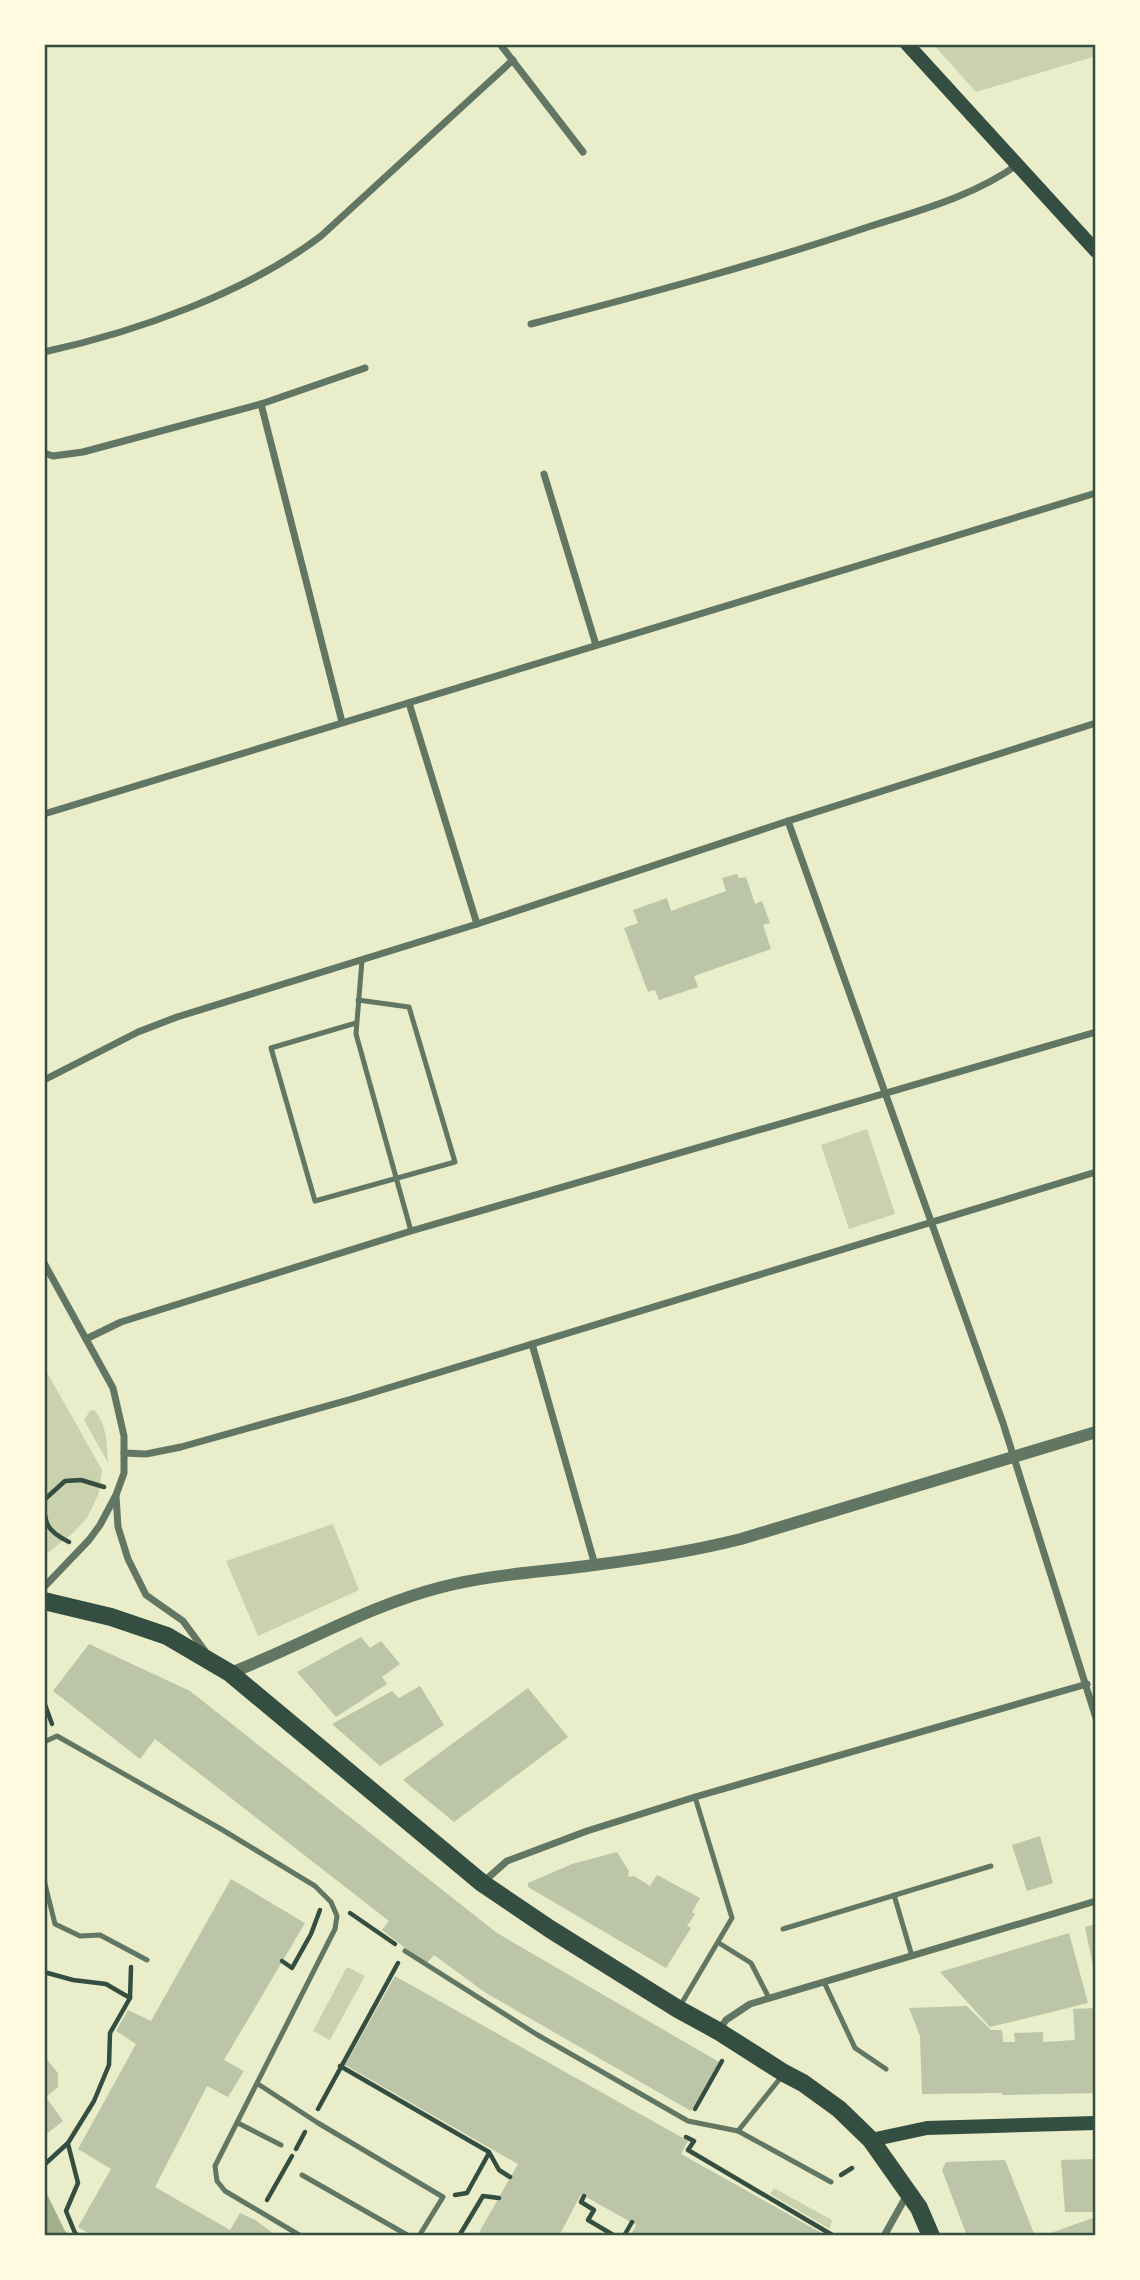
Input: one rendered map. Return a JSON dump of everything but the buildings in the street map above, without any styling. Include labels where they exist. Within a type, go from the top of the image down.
[{"type":"main road","points":[[907,44],[1096,251]]},
{"type":"main road","points":[[44,1601],[98,1613],[167,1636],[213,1662],[230,1673],[482,1883],[678,2009],[803,2082],[839,2109],[871,2140],[909,2192],[931,2236]]},
{"type":"main road","points":[[871,2140],[927,2128],[1096,2123]]},
{"type":"street","points":[[500,44],[583,152]]},
{"type":"street","points":[[44,352],[118,333],[189,307],[231,290],[298,253],[321,236],[513,60]]},
{"type":"street","points":[[531,324],[761,262],[824,242],[971,191],[1018,164]]},
{"type":"street","points":[[44,453],[53,456],[83,452],[261,404],[365,368]]},
{"type":"street","points":[[261,404],[342,722]]},
{"type":"street","points":[[544,474],[596,645]]},
{"type":"street","points":[[44,814],[1096,493]]},
{"type":"street","points":[[409,704],[477,924]]},
{"type":"street","points":[[44,1080],[127,1038],[177,1017],[477,924],[1096,723]]},
{"type":"street","points":[[788,821],[1014,1457],[1096,1718]]},
{"type":"street","points":[[86,1339],[121,1322],[411,1231],[1096,1032]]},
{"type":"street","points":[[124,1453],[146,1454],[194,1443],[352,1399],[1096,1172]]},
{"type":"street","points":[[44,1263],[113,1388],[124,1436],[124,1474],[116,1495],[89,1540],[44,1587]]},
{"type":"street","points":[[532,1344],[595,1565]]},
{"type":"street","points":[[230,1673],[323,1631],[408,1597],[441,1587],[500,1575],[595,1565],[691,1550],[741,1539],[1096,1433]]},
{"type":"street","points":[[116,1495],[118,1527],[128,1559],[146,1595],[183,1620],[213,1662]]},
{"type":"street","points":[[482,1883],[507,1861],[587,1831],[695,1797],[1087,1684]]},
{"type":"street","points":[[718,2031],[734,2013],[750,2004],[1096,1901]]},
{"type":"street","points":[[884,2236],[909,2192]]},
{"type":"lane","points":[[362,960],[356,1034],[411,1231]]},
{"type":"lane","points":[[356,1023],[271,1048],[315,1201],[455,1162],[409,1007],[358,1000]]},
{"type":"lane","points":[[44,1742],[57,1736],[221,1829],[315,1886],[331,1902],[337,1916],[335,1929],[215,2166],[217,2181],[225,2191],[301,2236]]},
{"type":"lane","points":[[678,2009],[732,1918],[695,1797]]},
{"type":"lane","points":[[783,1929],[991,1866]]},
{"type":"lane","points":[[44,1880],[55,1924],[80,1936],[100,1935],[147,1960]]},
{"type":"lane","points":[[894,1895],[912,1956]]},
{"type":"lane","points":[[719,1942],[751,1963],[769,1998]]},
{"type":"lane","points":[[405,1951],[536,2034],[688,2121],[738,2132],[831,2182]]},
{"type":"lane","points":[[824,1982],[856,2048],[886,2069]]},
{"type":"lane","points":[[738,2132],[784,2073]]},
{"type":"lane","points":[[258,2084],[443,2197],[419,2236]]},
{"type":"lane","points":[[238,2123],[281,2146]]},
{"type":"lane","points":[[303,2175],[409,2236]]},
{"type":"path","points":[[69,1542],[49,1529],[44,1515],[44,1499],[65,1481],[81,1480],[104,1487]]},
{"type":"path","points":[[44,1702],[57,1736]]},
{"type":"path","points":[[282,1961],[292,1968],[311,1934],[325,1896]]},
{"type":"path","points":[[272,2191],[405,1951],[355,1917]]},
{"type":"path","points":[[44,2165],[68,2143],[94,2101],[109,2065],[110,2034],[130,1997],[131,1952]]},
{"type":"path","points":[[44,1972],[73,1980],[106,1984],[130,1997]]},
{"type":"path","points":[[722,2061],[682,2135],[694,2141],[688,2150],[835,2236]]},
{"type":"path","points":[[341,2066],[489,2152],[499,2170],[510,2177]]},
{"type":"path","points":[[68,2143],[78,2183],[66,2211],[75,2233],[79,2236]]},
{"type":"path","points":[[443,2197],[467,2193],[489,2152]]},
{"type":"path","points":[[459,2236],[483,2196],[499,2198]]},
{"type":"path","points":[[584,2196],[581,2202],[594,2210],[588,2220],[615,2236]]},
{"type":"path","points":[[624,2236],[632,2222]]},
{"type":"shaded area","points":[[933,44],[1096,44],[1096,56],[976,92]]},
{"type":"shaded area","points":[[867,1129],[895,1214],[849,1229],[821,1145]]},
{"type":"shaded area","points":[[44,1367],[102,1470],[99,1493],[87,1518],[44,1556]]},
{"type":"shaded area","points":[[94,1410],[104,1428],[108,1463],[84,1420],[90,1411]]},
{"type":"shaded area","points":[[333,1524],[359,1590],[258,1636],[226,1561]]},
{"type":"shaded area","points":[[347,1967],[365,1976],[330,2040],[313,2031]]},
{"type":"shaded area","points":[[44,2188],[65,2231],[71,2236],[44,2236]]},
{"type":"shaded area","points":[[774,2188],[832,2220],[830,2229],[770,2194]]}]
